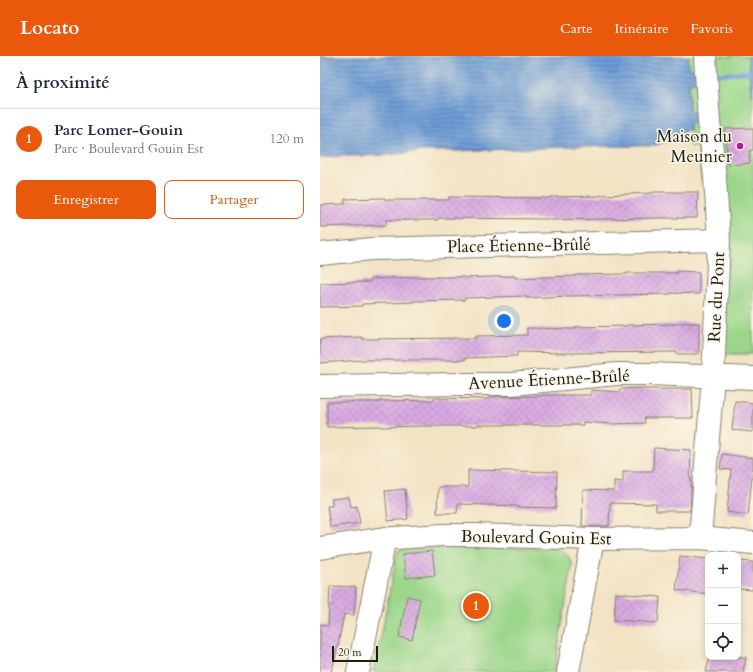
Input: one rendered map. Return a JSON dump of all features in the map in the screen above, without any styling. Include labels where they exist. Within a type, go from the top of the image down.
[{"type":"street","name":"Rue du Pont","points":[[700,538],[713,377],[719,240],[715,178],[709,122],[706,56]]},
{"type":"street","name":"Place Étienne-Brûlé","points":[[320,254],[372,249],[719,240]]},
{"type":"street","name":"Avenue Étienne-Brûlé","points":[[320,386],[512,384],[617,374],[753,378]]},
{"type":"street","name":"Boulevard Gouin Est","points":[[320,548],[385,538],[443,535],[593,539],[700,538],[753,543]]},
{"type":"street","points":[[358,672],[385,538]]},
{"type":"street","points":[[568,672],[593,539]]},
{"type":"green space","points":[[688,56],[748,56],[751,94],[753,95],[753,354],[722,354],[724,180],[702,181],[698,147],[690,146],[689,123],[702,123],[689,111],[689,83],[699,82],[689,69]]},
{"type":"green space","points":[[402,548],[557,548],[563,551],[569,557],[572,566],[554,672],[373,672],[397,553]]},
{"type":"water","points":[[320,56],[688,56],[689,69],[698,70],[699,82],[689,83],[689,111],[701,111],[702,123],[689,123],[689,129],[676,138],[651,146],[424,151],[387,155],[320,158]]},
{"type":"water","points":[[748,56],[753,56],[753,95],[751,95]]},
{"type":"building","name":"Maison du Meunier","points":[[753,128],[753,150],[749,151],[750,163],[728,165],[725,129]]},
{"type":"building","points":[[653,192],[698,192],[697,218],[550,220],[438,218],[438,220],[386,220],[386,225],[320,227],[320,205],[345,204],[345,199],[385,198],[385,200],[449,200],[449,197],[550,198]]},
{"type":"building","points":[[677,271],[699,272],[699,294],[671,293],[526,298],[526,296],[465,298],[465,300],[414,301],[362,304],[362,306],[320,307],[320,283],[370,282],[370,279],[413,277],[464,278],[515,276],[515,278],[627,273],[677,273]]},
{"type":"building","points":[[699,323],[699,354],[677,354],[677,352],[517,352],[517,356],[465,358],[465,360],[363,360],[320,363],[320,339],[362,337],[362,339],[476,338],[476,336],[527,335],[527,328],[575,329],[575,327]]},
{"type":"building","points":[[620,389],[692,389],[693,418],[644,418],[645,423],[612,424],[583,422],[583,425],[327,427],[327,402],[380,402],[434,400],[434,398],[489,399],[488,397],[591,395],[591,390],[620,392]]},
{"type":"building","points":[[735,401],[753,403],[753,432],[732,430]]},
{"type":"building","points":[[654,448],[691,450],[690,511],[656,511],[656,504],[610,503],[609,526],[582,526],[583,490],[614,491],[614,481],[623,482],[623,471],[653,471]]},
{"type":"building","points":[[722,454],[753,458],[748,515],[727,512],[731,470],[720,469]]},
{"type":"building","points":[[468,470],[557,472],[556,508],[458,504],[457,513],[437,513],[438,487],[468,487]]},
{"type":"building","points":[[405,489],[408,519],[388,521],[385,491]]},
{"type":"building","points":[[349,497],[351,507],[357,506],[360,523],[330,527],[327,506],[332,506],[332,499]]},
{"type":"building","points":[[432,551],[435,575],[406,578],[403,554]]},
{"type":"building","points":[[680,556],[705,559],[705,594],[676,590]]},
{"type":"building","points":[[741,561],[753,562],[753,590],[741,589]]},
{"type":"building","points":[[330,586],[356,587],[354,615],[344,614],[331,672],[320,672],[320,624],[328,626]]},
{"type":"building","points":[[616,593],[660,597],[658,623],[614,620]]},
{"type":"building","points":[[407,596],[420,599],[412,640],[399,637]]},
{"type":"building","points":[[741,657],[746,657],[743,672],[706,672],[709,660],[741,660]]},
{"type":"waterway","points":[[712,75],[750,72]]},
{"type":"place","name":"Maison du Meunier","points":[[740,146]]},
{"type":"place","name":"Parc Lomer-Gouin","points":[[476,606]]}]
